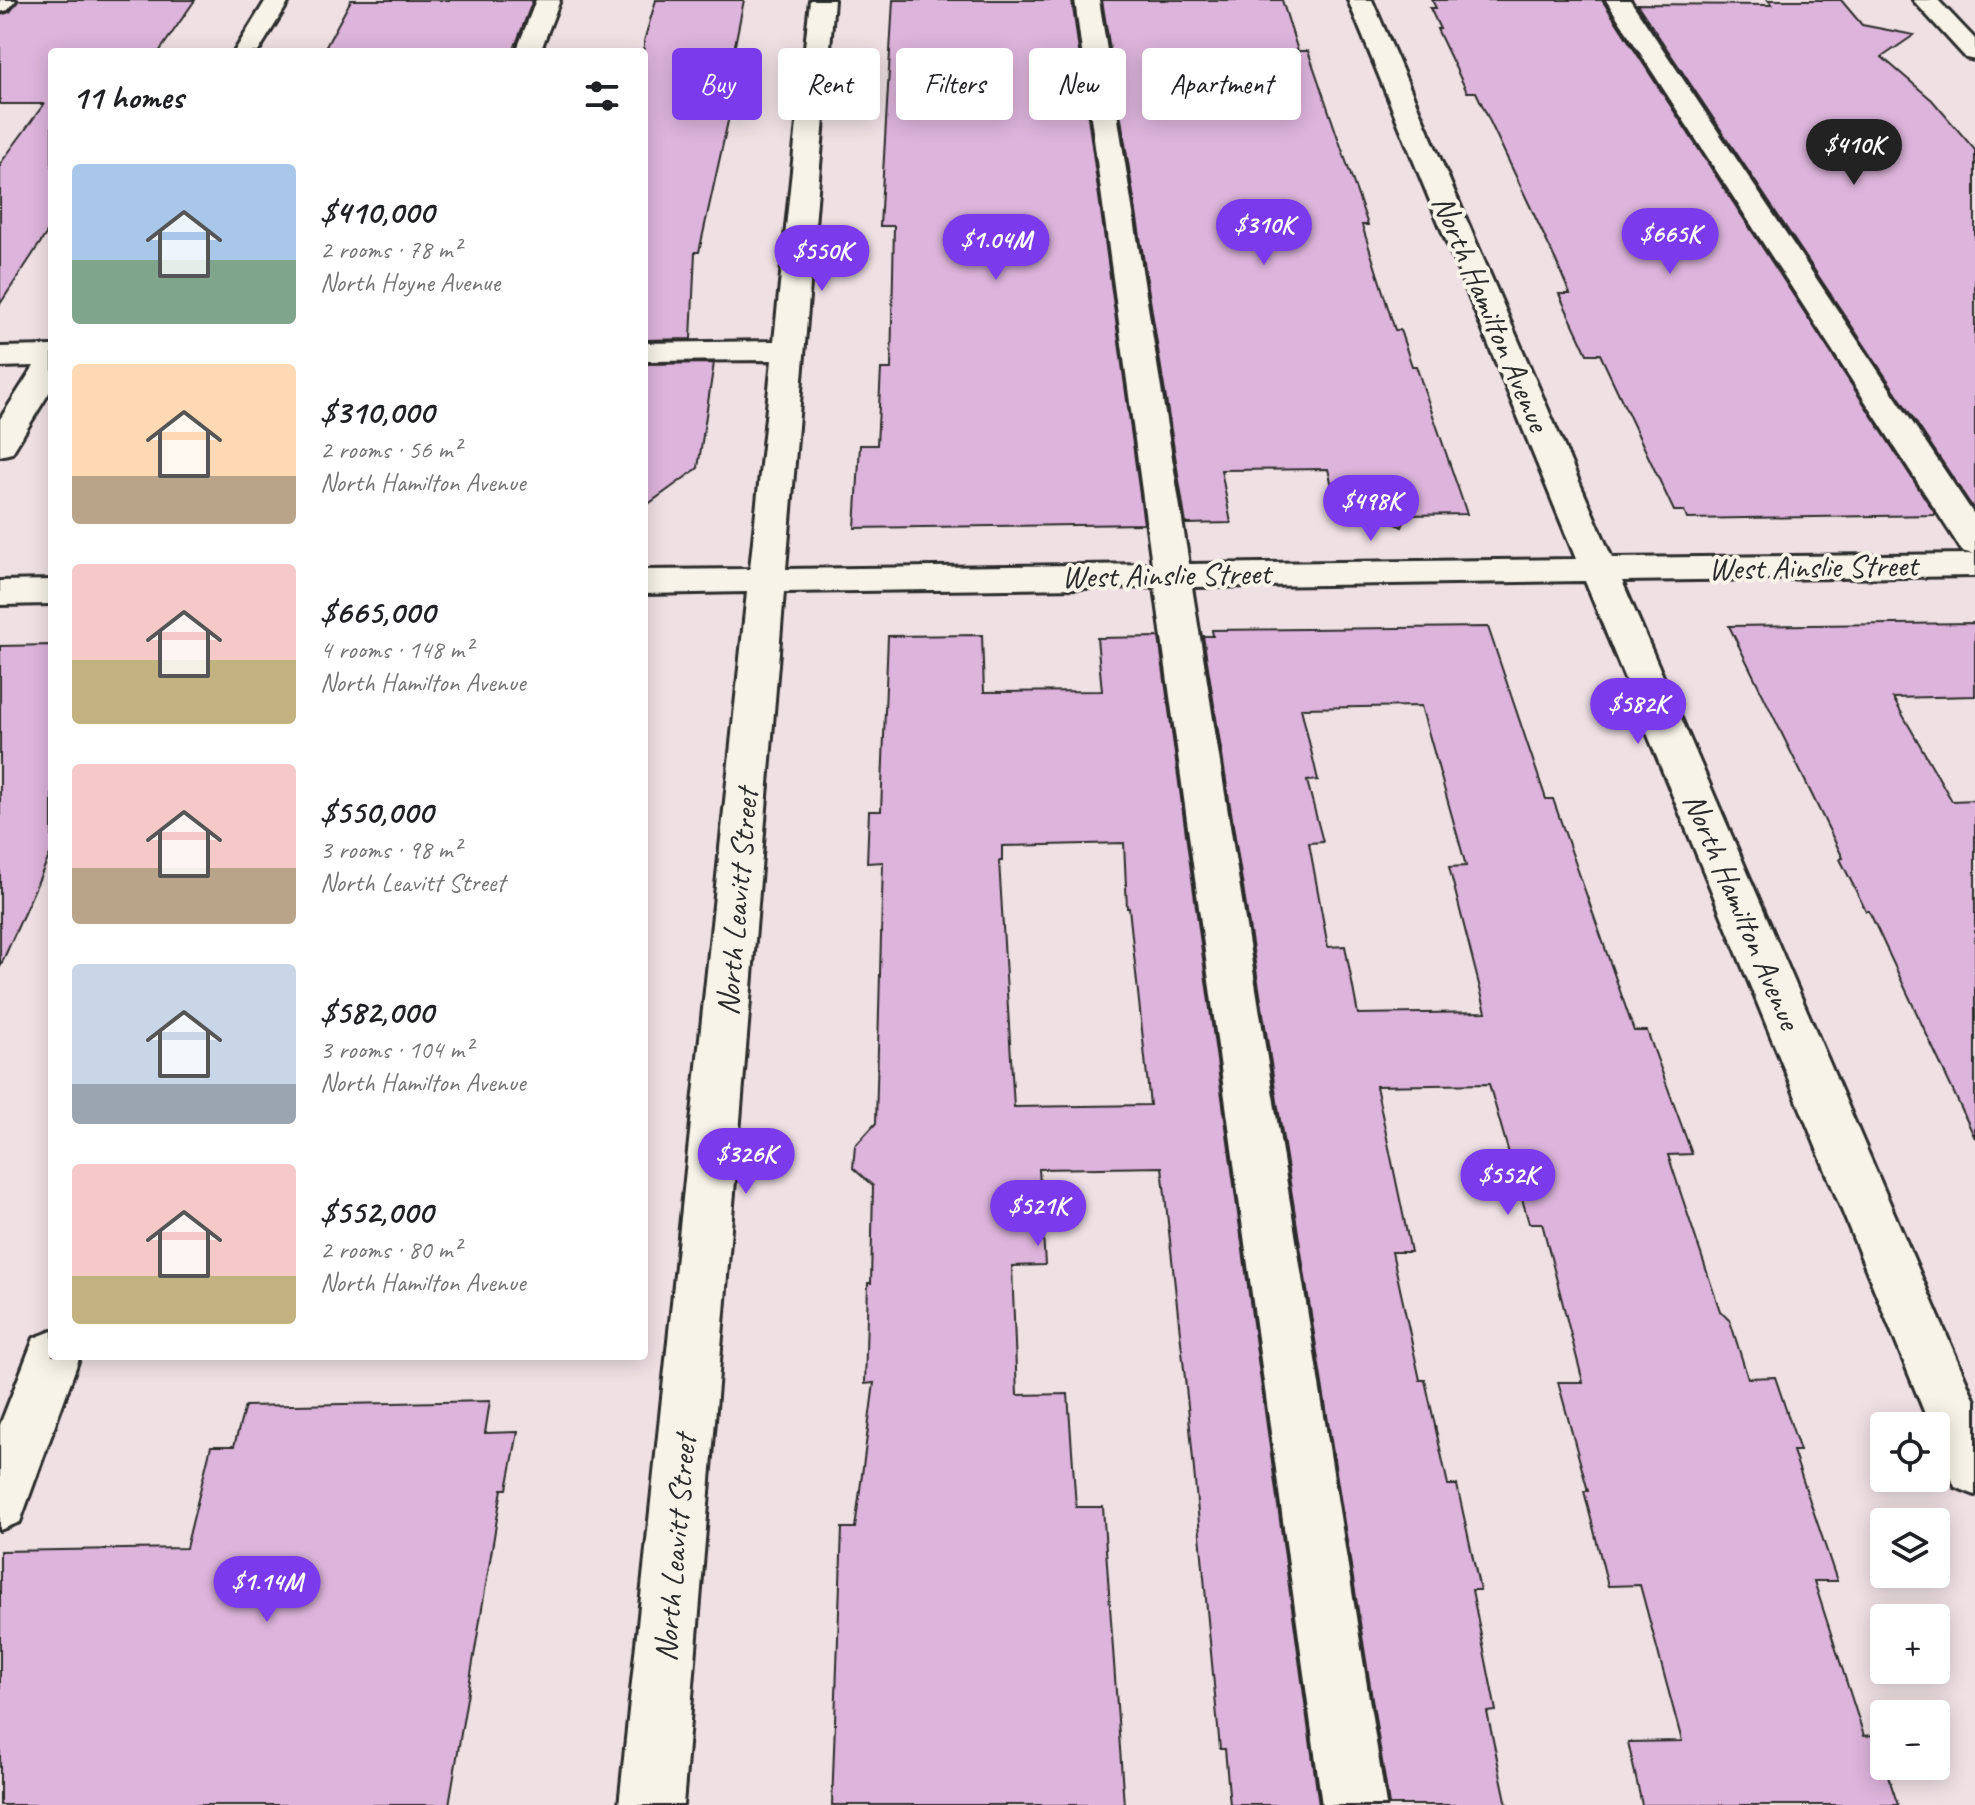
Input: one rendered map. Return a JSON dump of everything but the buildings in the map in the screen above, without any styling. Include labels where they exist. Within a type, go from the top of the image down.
[{"type":"street","points":[[0,5],[4,0]]},
{"type":"street","points":[[248,48],[278,0]]},
{"type":"street","points":[[530,48],[548,0]]},
{"type":"street","name":"North Leavitt Street","points":[[651,1805],[822,0]]},
{"type":"street","points":[[1087,0],[1354,1805]]},
{"type":"street","name":"North Hamilton Avenue","points":[[1360,0],[1975,1467]]},
{"type":"street","points":[[1618,0],[1975,543]]},
{"type":"street","points":[[1925,0],[1975,53]]},
{"type":"street","points":[[648,352],[789,350]]},
{"type":"street","points":[[0,357],[48,359]]},
{"type":"street","points":[[0,446],[48,366]]},
{"type":"street","name":"West Ainslie Street","points":[[648,582],[1975,565]]},
{"type":"street","points":[[0,593],[48,592]]},
{"type":"street","points":[[0,1502],[52,1360]]}]
